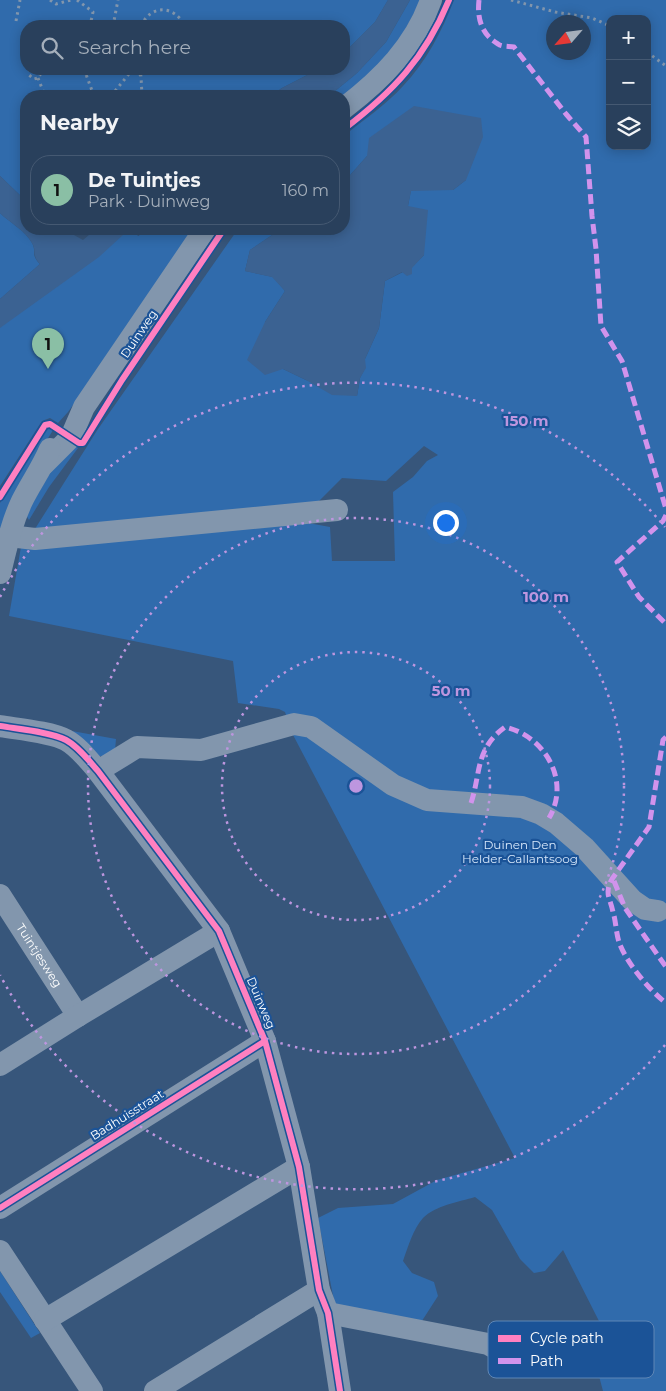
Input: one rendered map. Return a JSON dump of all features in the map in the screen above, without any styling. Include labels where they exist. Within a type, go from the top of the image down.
[{"type":"street","points":[[350,103],[378,81],[400,56],[423,21],[431,0]]},
{"type":"street","name":"Duinweg","points":[[0,573],[9,536],[22,502],[44,464],[55,437],[64,423],[84,407],[201,235]]},
{"type":"street","points":[[9,536],[35,539],[336,510]]},
{"type":"street","points":[[98,771],[137,747],[201,750],[294,724],[311,727],[394,785],[427,800],[522,807],[541,814],[556,823],[584,847],[632,900],[645,909],[658,911]]},
{"type":"street","name":"Duinweg","points":[[0,726],[55,736],[67,741],[98,771],[219,931],[265,1041],[299,1167],[319,1290],[328,1313],[340,1391]]},
{"type":"street","name":"Tuintjesweg","points":[[0,896],[78,1016]]},
{"type":"street","points":[[0,1065],[219,931]]},
{"type":"street","name":"Badhuisstraat","points":[[0,1208],[265,1041]]},
{"type":"street","points":[[45,1320],[299,1167]]},
{"type":"street","points":[[0,1251],[91,1391]]},
{"type":"street","points":[[155,1391],[319,1290]]},
{"type":"street","points":[[328,1313],[488,1344]]},
{"type":"path","points":[[16,21],[20,0]]},
{"type":"path","points":[[50,0],[56,4],[70,0]]},
{"type":"path","points":[[77,0],[92,12],[91,20]]},
{"type":"path","points":[[115,20],[118,0]]},
{"type":"path","points":[[511,0],[555,12],[592,18],[606,24]]},
{"type":"path","points":[[146,20],[149,15],[158,10],[167,9],[175,13],[180,20]]},
{"type":"path","points":[[651,55],[666,66]]},
{"type":"path","points":[[29,75],[34,79],[38,78]]},
{"type":"path","points":[[86,75],[92,90]]},
{"type":"path","points":[[116,90],[130,75]]},
{"type":"path","points":[[141,75],[142,90]]},
{"type":"path","points":[[38,78],[43,90]]},
{"type":"green space","points":[[0,0],[388,0],[375,22],[350,47],[350,20],[20,20],[20,75],[307,75],[279,90],[20,90],[20,195],[0,176]]},
{"type":"green space","points":[[410,0],[421,0],[397,45],[376,69],[350,91],[336,90],[357,73],[386,42]]},
{"type":"green space","name":"Duinen Den Helder-Callantsoog","points":[[454,0],[666,0],[666,1391],[603,1391],[600,1378],[654,1378],[654,1321],[599,1321],[563,1250],[545,1271],[534,1273],[520,1259],[492,1210],[475,1197],[434,1210],[419,1222],[411,1238],[403,1261],[412,1273],[434,1282],[438,1296],[418,1327],[335,1306],[318,1218],[338,1208],[393,1204],[437,1180],[515,1158],[292,733],[285,712],[279,709],[238,703],[233,661],[9,616],[22,541],[308,523],[330,527],[332,561],[395,561],[393,492],[413,477],[427,461],[438,455],[424,446],[386,481],[342,478],[316,504],[33,532],[98,429],[234,235],[272,235],[250,250],[245,271],[273,277],[285,291],[265,322],[283,369],[306,380],[357,396],[360,378],[365,368],[365,359],[379,328],[385,281],[411,268],[424,255],[408,206],[411,190],[453,190],[466,180],[367,156],[350,175],[350,131],[396,93],[419,67],[433,46]]},
{"type":"green space","points":[[0,213],[20,229],[20,235],[26,235],[29,239],[33,246],[35,258],[40,264],[0,299]]},
{"type":"green space","points":[[122,235],[190,235],[170,269],[68,412],[58,423],[50,418],[42,421],[0,486],[0,320]]},
{"type":"green space","points":[[46,430],[53,430],[19,487],[0,537],[0,503]]},
{"type":"green space","points":[[72,443],[78,448],[49,487],[29,520],[26,515],[51,471]]},
{"type":"green space","points":[[72,731],[116,739],[115,750],[105,756],[97,756]]},
{"type":"green space","points":[[0,1271],[40,1333],[31,1338],[0,1292]]},
{"type":"shaded area","points":[[388,0],[410,0],[386,42],[357,73],[336,90],[279,90],[307,75],[350,75],[350,47],[375,22]]},
{"type":"shaded area","points":[[414,106],[481,118],[483,137],[466,180],[453,190],[411,191],[408,206],[428,210],[424,255],[412,268],[412,274],[407,276],[402,272],[385,281],[379,328],[365,359],[366,368],[360,378],[357,396],[332,395],[283,369],[265,375],[247,360],[265,322],[285,291],[272,277],[245,271],[250,250],[272,235],[350,235],[350,175],[367,156],[369,138]]},
{"type":"shaded area","points":[[0,176],[20,195],[20,229],[0,213]]},
{"type":"shaded area","points":[[26,235],[74,235],[83,240],[89,235],[123,235],[99,257],[0,328],[0,299],[40,264]]},
{"type":"marked path","points":[[479,0],[479,13],[484,30],[492,40],[500,45],[514,47],[586,137],[601,326],[622,361],[666,509]]},
{"type":"marked path","points":[[666,515],[663,521],[617,562],[639,597],[666,624]]},
{"type":"marked path","points":[[471,803],[480,762],[488,744],[505,727],[519,732],[532,740],[550,762],[555,775],[557,789],[555,804],[549,818]]},
{"type":"marked path","points":[[666,737],[663,740],[649,827],[612,879],[608,888],[608,896],[622,950],[652,991],[666,1003]]},
{"type":"marked path","points":[[614,881],[625,908],[666,967]]},
{"type":"cycle path","points":[[350,124],[378,101],[418,57],[440,21],[449,0]]},
{"type":"cycle path","points":[[0,497],[45,425],[50,424],[79,443],[83,443],[122,380],[220,235]]},
{"type":"cycle path","points":[[0,726],[60,737],[79,750],[98,771],[219,931],[265,1041],[299,1167],[319,1290],[328,1313],[340,1391]]},
{"type":"cycle path","points":[[0,1208],[265,1041]]},
{"type":"place","name":"De Tuintjes","points":[[48,369]]}]
